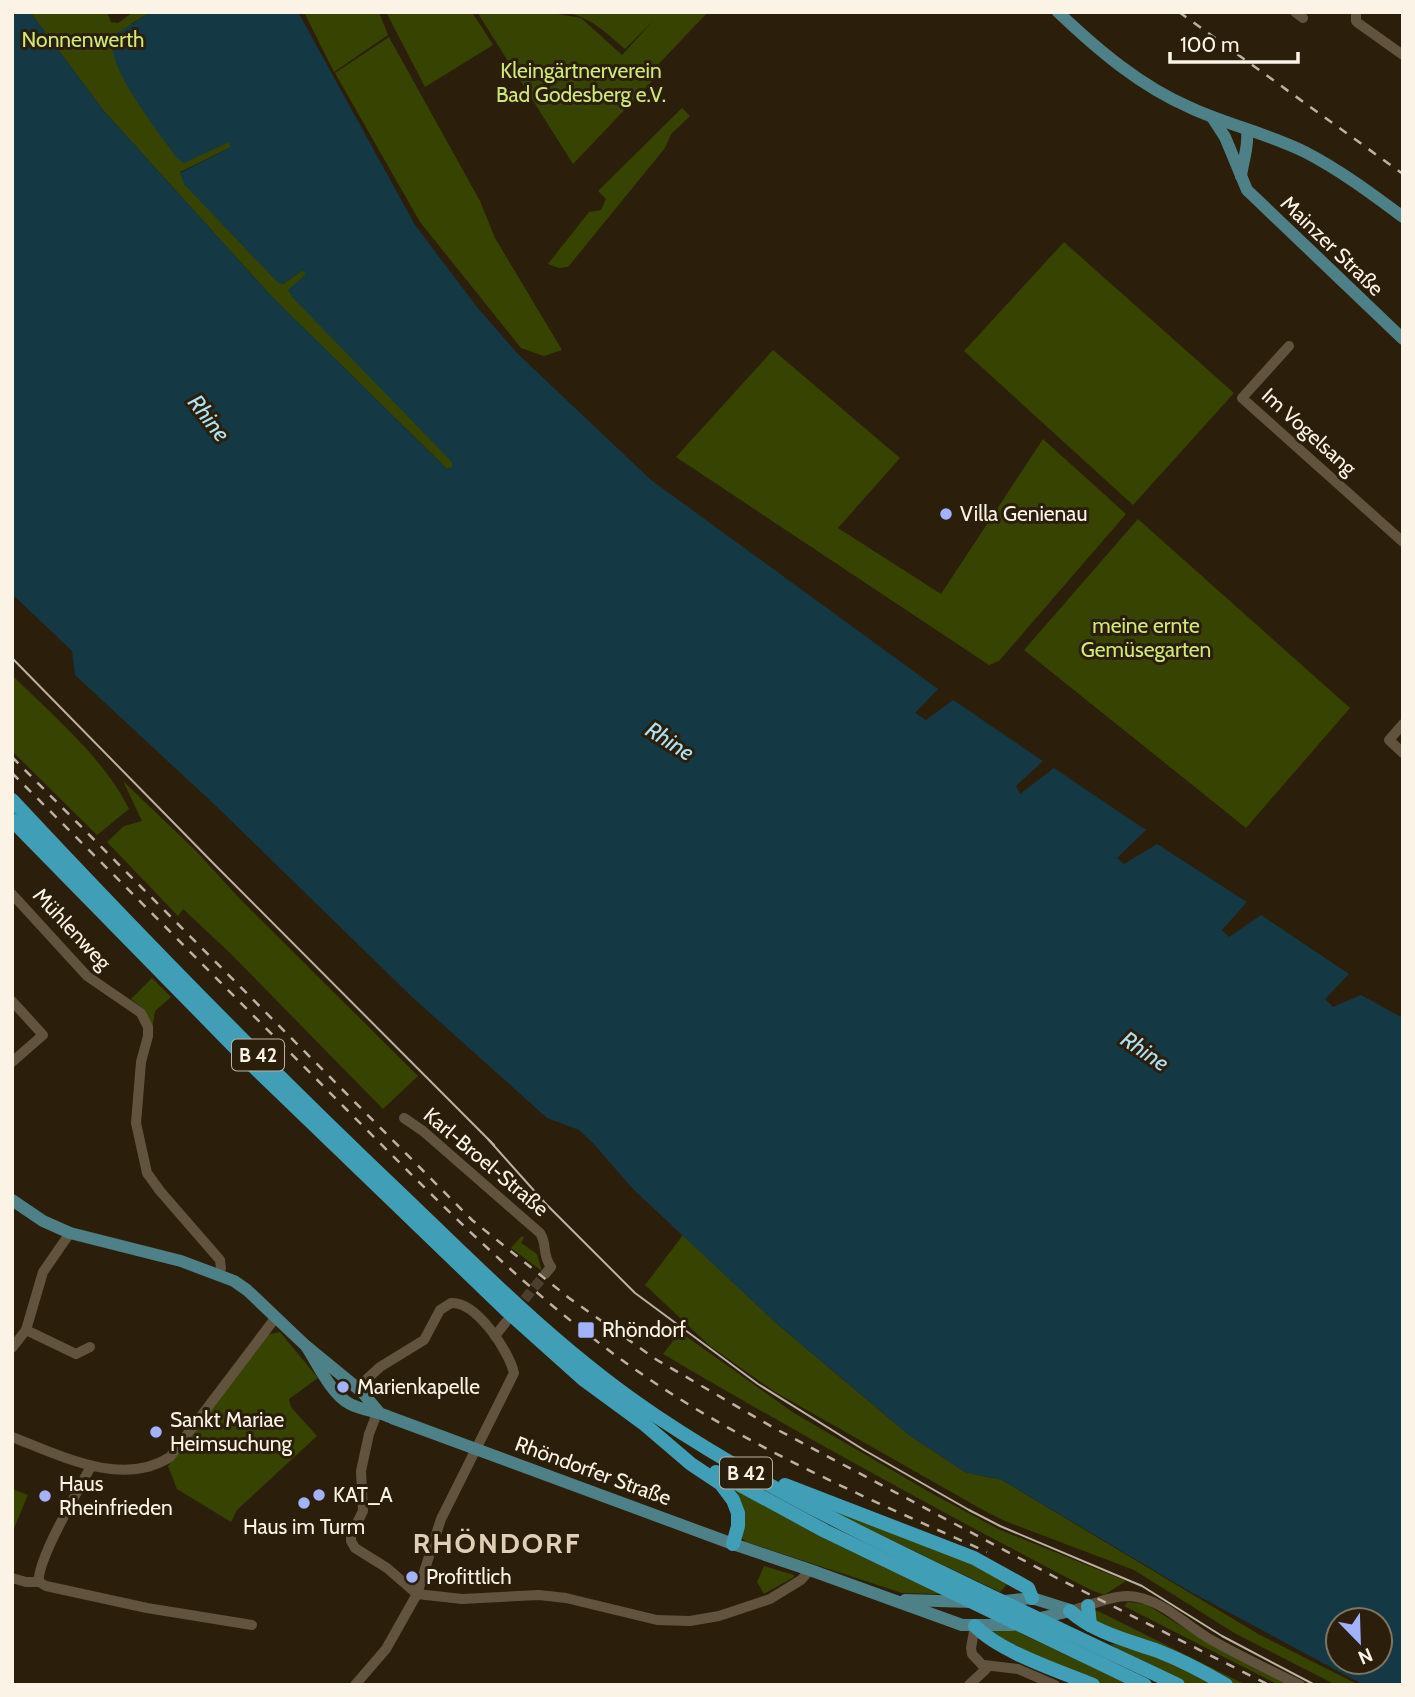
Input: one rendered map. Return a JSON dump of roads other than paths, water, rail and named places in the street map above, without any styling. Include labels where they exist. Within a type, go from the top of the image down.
[{"type":"highway","name":"B 42","points":[[12,800],[242,1040],[368,1163],[508,1310]]},
{"type":"highway","name":"B 42","points":[[12,820],[254,1067],[508,1310],[653,1415],[726,1461],[822,1515],[1178,1685]]},
{"type":"highway","name":"B 42","points":[[532,1325],[583,1379],[676,1448],[754,1494],[1145,1685]]},
{"type":"highway","name":"B 42","points":[[676,1448],[691,1464],[721,1484],[733,1500],[738,1513],[733,1545]]},
{"type":"highway","name":"B 42","points":[[726,1461],[974,1558],[1028,1588],[1032,1598]]},
{"type":"highway","points":[[1088,1606],[1090,1625]]},
{"type":"highway","points":[[1070,1611],[1082,1621],[1108,1634],[1189,1664],[1226,1685]]},
{"type":"highway","points":[[975,1626],[985,1636],[1093,1685]]},
{"type":"main road","points":[[1058,12],[1086,39],[1137,79],[1212,117],[1307,153],[1403,217]]},
{"type":"main road","name":"Mainzer Straße","points":[[1212,117],[1247,190],[1403,339]]},
{"type":"main road","points":[[1231,152],[1237,140],[1247,130]]},
{"type":"main road","points":[[1241,177],[1242,164],[1249,145],[1247,130]]},
{"type":"main road","points":[[12,1200],[43,1221],[71,1233],[181,1261],[218,1274],[247,1290],[306,1346],[359,1390],[378,1411]]},
{"type":"main road","points":[[306,1346],[342,1399],[354,1405],[362,1402],[359,1390]]},
{"type":"main road","name":"Rhöndorfer Straße","points":[[354,1405],[363,1410],[378,1411],[392,1419],[733,1545],[962,1625],[1012,1625],[1070,1611]]},
{"type":"main road","points":[[1012,1625],[1026,1618],[1032,1598]]},
{"type":"main road","name":"Rhöndorfer Straße","points":[[892,1599],[989,1603],[1032,1598],[1070,1611]]},
{"type":"main road","points":[[975,1626],[980,1610],[989,1603]]},
{"type":"street","points":[[1356,12],[1358,23],[1403,55]]},
{"type":"street","name":"Im Vogelsang","points":[[1289,346],[1242,398],[1403,542]]},
{"type":"street","points":[[1403,724],[1389,740],[1403,752]]},
{"type":"street","name":"Mühlenweg","points":[[12,894],[86,976],[141,1013],[148,1027],[148,1036],[141,1062],[136,1123],[147,1173],[220,1260],[221,1268],[218,1274]]},
{"type":"street","points":[[12,1001],[43,1035],[12,1062]]},
{"type":"street","name":"Karl-Broel-Straße","points":[[404,1118],[423,1130],[540,1233],[545,1242],[543,1254],[551,1267],[546,1273]]},
{"type":"street","points":[[12,1348],[26,1331],[43,1272],[71,1233]]},
{"type":"street","points":[[355,1685],[386,1649],[417,1594],[441,1519],[514,1375],[512,1364],[495,1336],[466,1305],[458,1302],[446,1305],[440,1310],[424,1340],[380,1367],[359,1390]]},
{"type":"street","points":[[495,1336],[508,1310]]},
{"type":"street","points":[[12,1437],[91,1466],[113,1468],[159,1463],[170,1457],[276,1317]]},
{"type":"street","points":[[26,1331],[76,1354],[90,1347]]},
{"type":"street","points":[[378,1411],[360,1471],[363,1511],[351,1535],[351,1541],[355,1548],[387,1568],[417,1594],[462,1598],[538,1595],[566,1598],[647,1618],[690,1621],[719,1616],[770,1599],[801,1580],[810,1570]]},
{"type":"street","points":[[39,1581],[49,1548],[91,1466]]},
{"type":"street","points":[[12,1578],[26,1582],[39,1581],[46,1586],[147,1608],[252,1625]]},
{"type":"street","name":"Rhöndorfer Straße","points":[[1070,1611],[1114,1597],[1144,1598],[1206,1637],[1300,1685]]},
{"type":"street","points":[[975,1626],[971,1648],[975,1658],[984,1665],[1018,1669],[1055,1685]]},
{"type":"street","points":[[969,1685],[985,1672],[984,1665]]},
{"type":"water","name":"Rhine","points":[[12,12],[30,12],[103,110],[272,297],[447,469],[452,467],[452,462],[293,298],[288,290],[306,274],[303,270],[283,284],[278,283],[184,184],[180,173],[231,147],[229,142],[184,163],[177,158],[124,80],[112,48],[113,36],[151,12],[298,12],[415,225],[477,307],[517,353],[651,480],[938,689],[915,713],[926,720],[953,700],[1043,761],[1016,786],[1020,794],[1054,768],[1146,830],[1117,858],[1124,864],[1157,844],[1247,902],[1222,930],[1229,937],[1261,915],[1349,974],[1325,999],[1333,1007],[1361,995],[1403,1018],[1403,1685],[1364,1685],[1347,1676],[1394,1676],[1394,1606],[1324,1606],[1324,1664],[1189,1591],[1002,1480],[965,1472],[909,1435],[776,1323],[633,1189],[579,1130],[547,1118],[411,996],[215,805],[75,675],[72,651],[12,594]]},
{"type":"tunnel","points":[[515,1311],[546,1273]]},
{"type":"tram line","points":[[12,658],[494,1145]]},
{"type":"tram line","points":[[488,1139],[546,1204],[635,1293],[758,1384],[864,1450],[969,1510],[1000,1526],[1142,1586],[1222,1636],[1315,1685]]},
{"type":"railway","points":[[1179,12],[1403,174]]},
{"type":"railway","points":[[12,757],[472,1220],[569,1298],[657,1360],[774,1428],[1055,1577],[1269,1685]]},
{"type":"railway","points":[[12,773],[491,1252],[607,1349],[649,1379],[730,1429],[814,1473],[987,1552]]},
{"type":"place","name":"Villa Genienau","points":[[946,514]]},
{"type":"place","name":"Rhöndorf","points":[[586,1330]]},
{"type":"place","name":"Marienkapelle","points":[[343,1387]]},
{"type":"place","name":"Sankt Mariae Heimsuchung","points":[[156,1432]]},
{"type":"place","name":"KAT_A","points":[[319,1495]]},
{"type":"place","name":"Haus Rheinfrieden","points":[[45,1496]]},
{"type":"place","name":"Haus im Turm","points":[[304,1503]]},
{"type":"place","name":"Profittlich","points":[[412,1577]]},
{"type":"district","name":"RHÖNDORF","points":[[497,1543]]},
{"type":"park label","name":"Nonnenwerth","points":[[83,40]]},
{"type":"park label","name":"Kleingärtnerverein Bad Godesberg e.V.","points":[[581,83]]},
{"type":"park label","name":"meine ernte Gemüsegarten","points":[[1146,638]]}]
